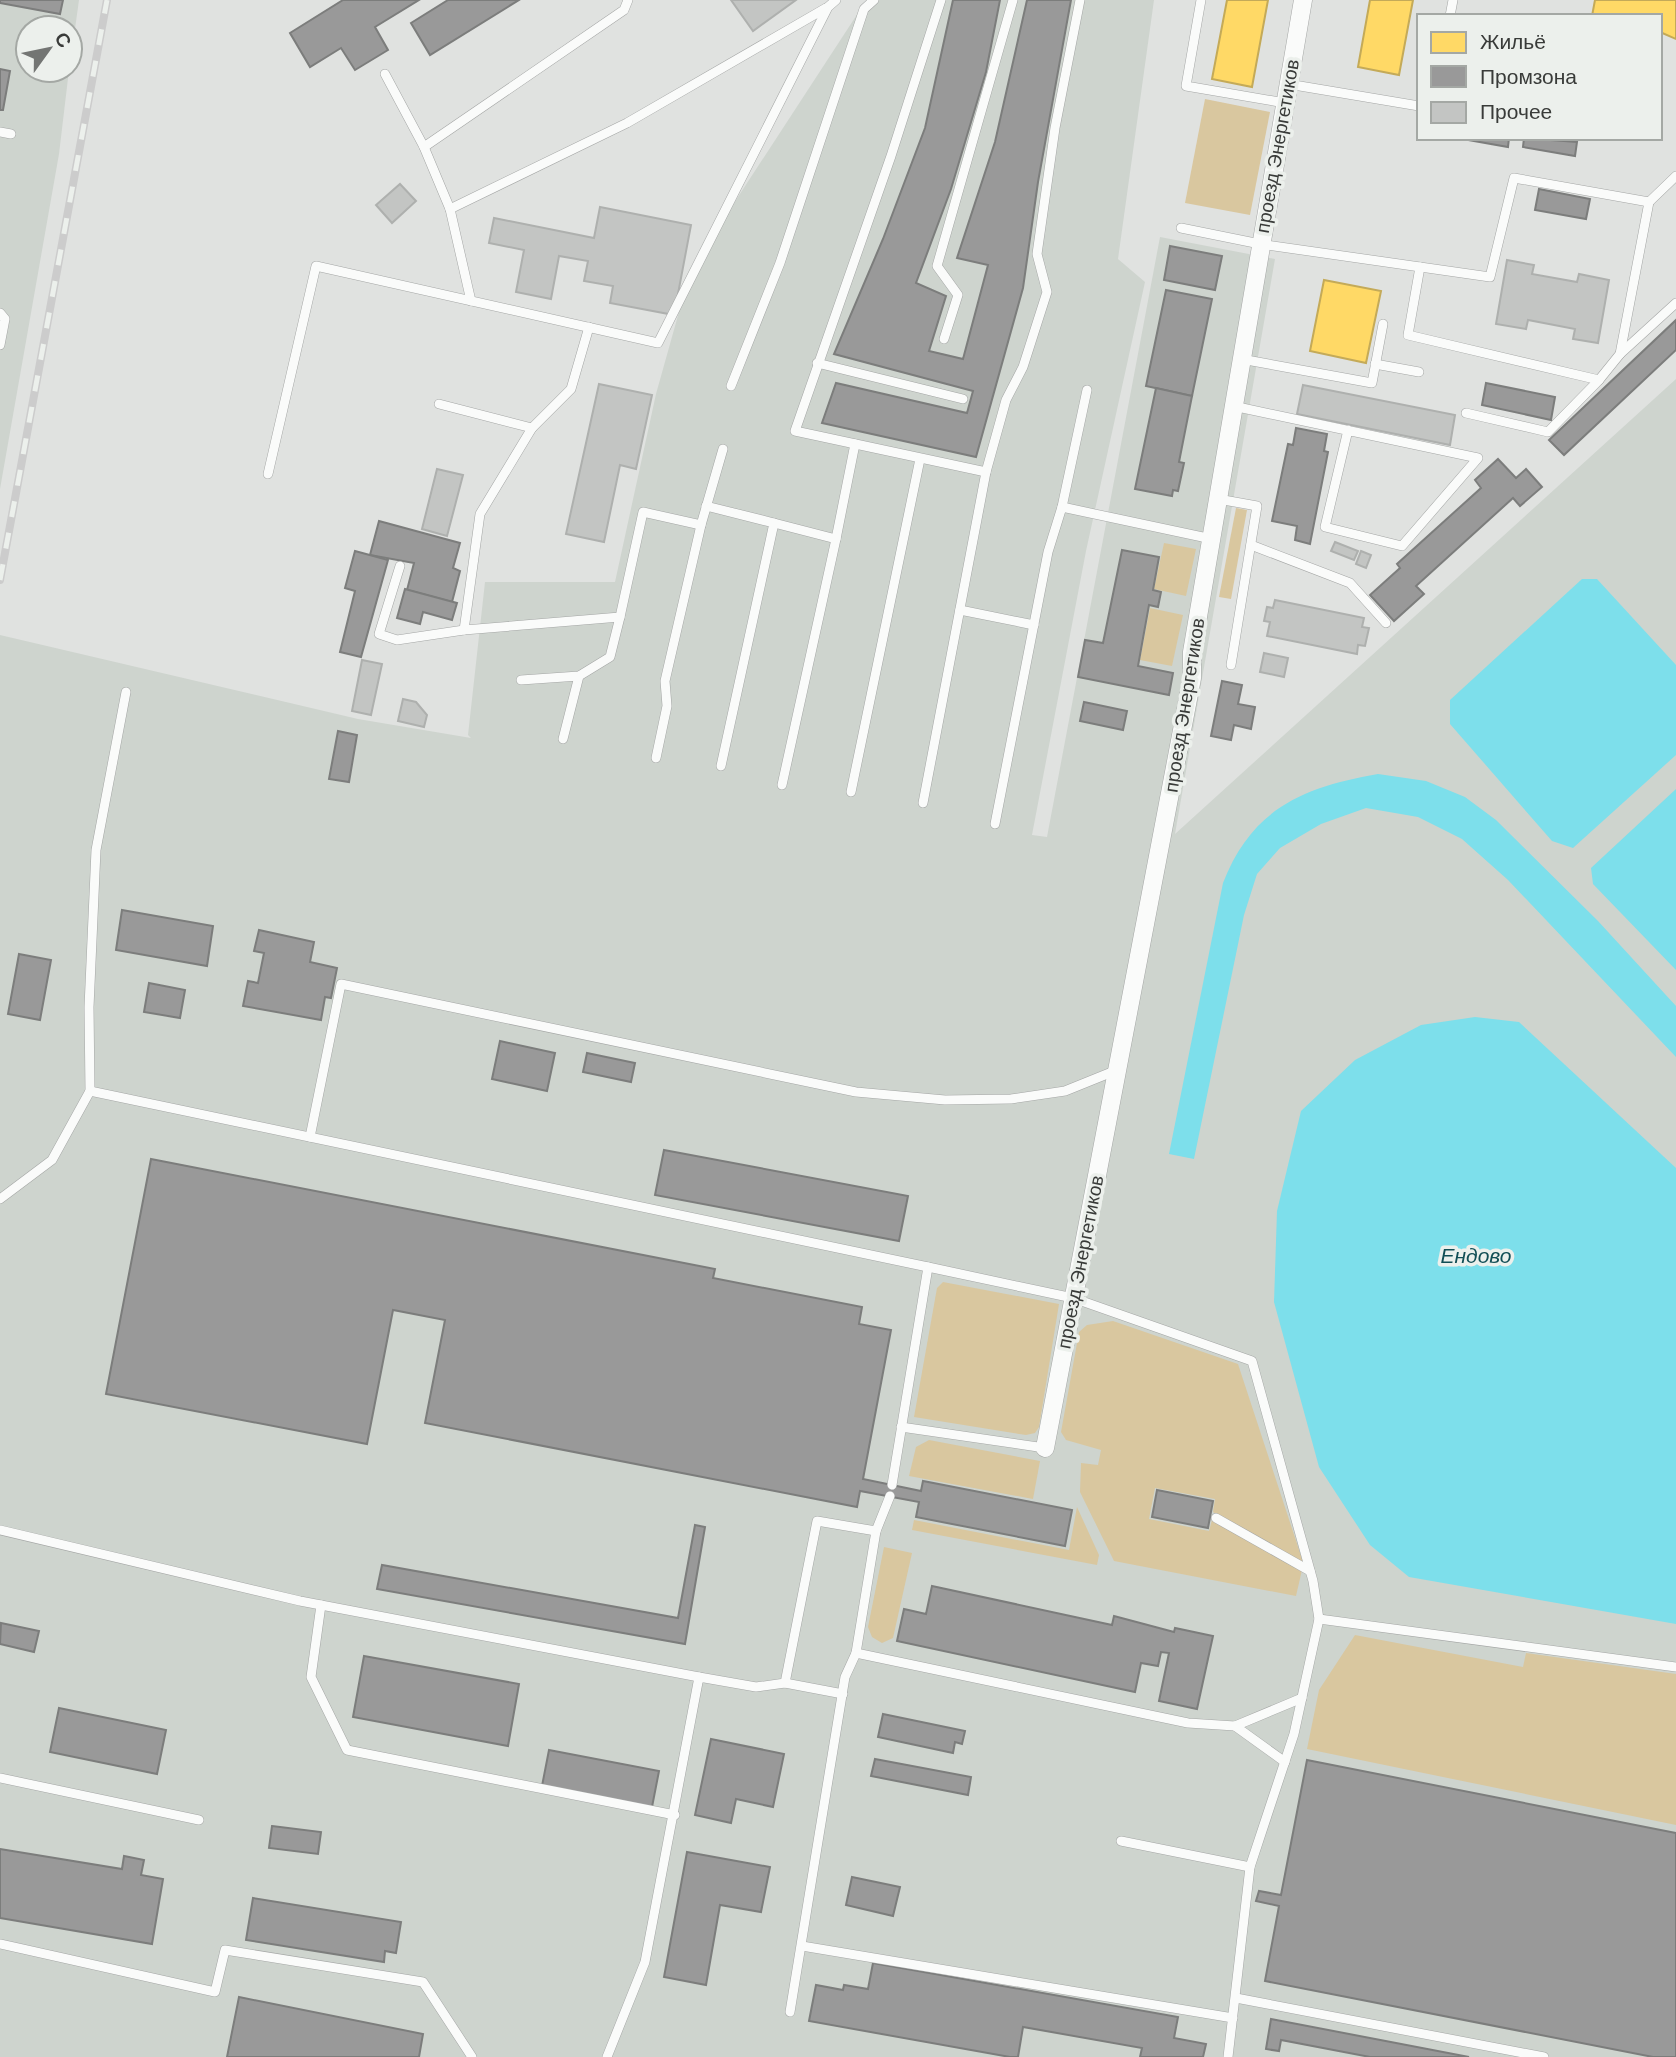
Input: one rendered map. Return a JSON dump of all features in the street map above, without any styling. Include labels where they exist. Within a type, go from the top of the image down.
[{"type":"street","name":"проезд Энергетиков","points":[[1045,1448],[1192,678],[1192,652],[1303,0]]},
{"type":"lane","points":[[424,147],[624,10],[628,0]]},
{"type":"lane","points":[[450,209],[627,123],[836,0]]},
{"type":"lane","points":[[731,386],[780,263],[864,9],[874,0]]},
{"type":"lane","points":[[941,0],[891,156],[795,431],[986,472]]},
{"type":"lane","points":[[944,339],[958,295],[937,267],[1013,0]]},
{"type":"lane","points":[[923,803],[986,472],[1006,400],[1023,367],[1047,292],[1037,254],[1055,128],[1080,0]]},
{"type":"lane","points":[[1201,0],[1185,86],[1285,103]]},
{"type":"lane","points":[[268,474],[316,265],[657,343],[828,7]]},
{"type":"lane","points":[[385,74],[424,147],[450,209],[471,301]]},
{"type":"lane","points":[[1288,84],[1417,106]]},
{"type":"lane","points":[[0,132],[11,134]]},
{"type":"lane","points":[[1620,354],[1649,202],[1676,176]]},
{"type":"lane","points":[[1181,228],[1260,244],[1490,277],[1514,177],[1649,202]]},
{"type":"lane","points":[[1420,267],[1408,335],[1599,380]]},
{"type":"lane","points":[[1466,414],[1548,432],[1599,380],[1620,354],[1676,303]]},
{"type":"lane","points":[[0,313],[5,319],[0,345]]},
{"type":"lane","points":[[1241,359],[1372,383],[1383,324]]},
{"type":"lane","points":[[464,631],[480,514],[532,428],[571,390],[589,327]]},
{"type":"lane","points":[[817,363],[963,399]]},
{"type":"lane","points":[[1375,365],[1419,372]]},
{"type":"lane","points":[[995,824],[1048,552],[1062,507],[1087,390]]},
{"type":"lane","points":[[439,404],[532,428]]},
{"type":"lane","points":[[1233,407],[1348,430],[1478,458],[1402,546],[1325,527],[1348,430]]},
{"type":"lane","points":[[782,785],[855,444]]},
{"type":"lane","points":[[656,758],[667,706],[665,681],[701,525],[723,449]]},
{"type":"lane","points":[[850,792],[920,459]]},
{"type":"lane","points":[[1218,499],[1257,506],[1231,664]]},
{"type":"lane","points":[[706,506],[836,540]]},
{"type":"lane","points":[[1062,507],[1212,539]]},
{"type":"lane","points":[[521,680],[579,676],[610,657],[643,512],[701,525]]},
{"type":"lane","points":[[721,766],[774,523]]},
{"type":"lane","points":[[1251,545],[1350,583],[1386,623]]},
{"type":"lane","points":[[400,566],[379,634],[397,640],[620,617]]},
{"type":"lane","points":[[960,610],[1034,625]]},
{"type":"lane","points":[[564,739],[579,676]]},
{"type":"lane","points":[[0,1199],[52,1160],[90,1091],[89,1007],[96,850],[126,692]]},
{"type":"lane","points":[[310,1137],[341,984],[856,1092],[945,1100],[1011,1100],[1065,1091],[1116,1070]]},
{"type":"lane","points":[[90,1091],[1073,1298],[1252,1362],[1310,1571],[1319,1619],[1285,1762],[1250,1867],[1228,2057]]},
{"type":"lane","points":[[892,1485],[928,1267]]},
{"type":"lane","points":[[901,1427],[1045,1448]]},
{"type":"lane","points":[[790,2012],[845,1677],[856,1653],[876,1531],[890,1496]]},
{"type":"lane","points":[[1216,1518],[1310,1571]]},
{"type":"lane","points":[[785,1683],[817,1521],[876,1531]]},
{"type":"lane","points":[[0,1530],[321,1605],[756,1687],[785,1683],[843,1693]]},
{"type":"lane","points":[[321,1605],[311,1677],[347,1750],[675,1815]]},
{"type":"lane","points":[[1319,1619],[1676,1667]]},
{"type":"lane","points":[[856,1653],[1188,1723],[1235,1726],[1302,1698]]},
{"type":"lane","points":[[607,2057],[645,1962],[675,1815],[699,1677]]},
{"type":"lane","points":[[1235,1726],[1285,1762]]},
{"type":"lane","points":[[0,1777],[199,1820]]},
{"type":"lane","points":[[1121,1841],[1250,1867]]},
{"type":"lane","points":[[0,1944],[215,1992],[225,1950],[423,1982],[472,2057]]},
{"type":"lane","points":[[802,1946],[1233,2018]]},
{"type":"lane","points":[[1236,1998],[1544,2057]]},
{"type":"shaded area","points":[[0,0],[79,0],[77,14],[14,14],[14,84],[67,84],[59,154],[0,489]]},
{"type":"shaded area","points":[[873,0],[1154,0],[1118,259],[1145,282],[1086,551],[1032,835],[1047,837],[1160,237],[1275,259],[1175,834],[1676,379],[1676,2057],[0,2057],[0,635],[358,719],[471,738],[468,735],[485,582],[615,582],[656,394],[691,269],[858,13]]},
{"type":"shaded area","points":[[1205,99],[1270,112],[1250,215],[1185,203]]},
{"type":"shaded area","points":[[1236,508],[1247,510],[1231,599],[1219,597]]},
{"type":"shaded area","points":[[1164,543],[1196,549],[1186,596],[1154,589]]},
{"type":"shaded area","points":[[1150,608],[1183,615],[1172,666],[1140,660]]},
{"type":"shaded area","points":[[943,1282],[1059,1304],[1039,1427],[1035,1433],[1026,1435],[914,1417],[937,1288]]},
{"type":"shaded area","points":[[1113,1321],[1238,1364],[1303,1562],[1213,1512],[1215,1499],[1155,1488],[1149,1519],[1209,1531],[1212,1520],[1302,1570],[1296,1596],[1114,1561],[1080,1492],[1081,1463],[1098,1465],[1101,1450],[1066,1440],[1061,1432],[1079,1332],[1087,1325]]},
{"type":"shaded area","points":[[929,1440],[1040,1461],[1033,1499],[909,1476],[916,1447]]},
{"type":"shaded area","points":[[1077,1507],[1099,1555],[1097,1565],[912,1530],[914,1520],[1069,1550]]},
{"type":"shaded area","points":[[884,1547],[912,1553],[893,1638],[882,1643],[872,1637],[868,1627]]},
{"type":"shaded area","points":[[1355,1635],[1523,1667],[1526,1653],[1676,1674],[1676,1825],[1307,1749],[1319,1690]]},
{"type":"water","points":[[1582,579],[1597,579],[1676,665],[1676,755],[1573,848],[1552,841],[1450,724],[1450,700]]},
{"type":"water","points":[[1378,774],[1426,781],[1465,797],[1496,820],[1598,921],[1676,1006],[1676,1057],[1508,880],[1462,839],[1418,817],[1366,808],[1321,824],[1280,848],[1257,874],[1244,915],[1194,1159],[1169,1154],[1223,883],[1235,857],[1265,819],[1284,805],[1327,786]]},
{"type":"water","points":[[1676,789],[1676,970],[1593,884],[1591,868]]},
{"type":"water","name":"Ендово","points":[[1475,1017],[1519,1022],[1676,1168],[1676,1624],[1409,1577],[1370,1545],[1319,1467],[1274,1302],[1277,1211],[1301,1111],[1355,1060],[1421,1025]]},
{"type":"building: Жильё","points":[[1227,0],[1268,0],[1252,87],[1212,79]]},
{"type":"building: Жильё","points":[[1370,0],[1413,0],[1399,75],[1358,67]]},
{"type":"building: Жильё","points":[[1595,0],[1676,0],[1676,39],[1662,33],[1662,14],[1592,14]]},
{"type":"building: Жильё","points":[[1324,280],[1381,291],[1366,363],[1310,351]]},
{"type":"building: Промзона","points":[[0,0],[63,0],[60,14],[0,3]]},
{"type":"building: Промзона","points":[[343,0],[419,0],[375,27],[388,50],[355,70],[341,48],[310,67],[290,33]]},
{"type":"building: Промзона","points":[[448,0],[519,0],[430,55],[411,23]]},
{"type":"building: Промзона","points":[[953,0],[1000,0],[986,72],[951,189],[916,283],[946,296],[929,351],[963,359],[988,265],[957,258],[995,142],[1027,0],[1071,0],[1038,182],[1023,288],[976,457],[822,423],[836,383],[967,413],[973,391],[834,354],[883,239],[925,128]]},
{"type":"building: Промзона","points":[[0,69],[10,71],[3,110],[0,110]]},
{"type":"building: Промзона","points":[[1468,140],[1509,140],[1508,147]]},
{"type":"building: Промзона","points":[[1524,140],[1577,142],[1575,156],[1523,147]]},
{"type":"building: Промзона","points":[[1539,189],[1590,199],[1586,219],[1535,210]]},
{"type":"building: Промзона","points":[[1170,246],[1222,256],[1215,290],[1164,280]]},
{"type":"building: Промзона","points":[[1166,290],[1212,299],[1192,396],[1146,386]]},
{"type":"building: Промзона","points":[[1676,320],[1676,350],[1564,455],[1549,440]]},
{"type":"building: Промзона","points":[[1486,383],[1555,397],[1551,420],[1482,405]]},
{"type":"building: Промзона","points":[[1156,388],[1192,396],[1179,462],[1184,463],[1178,491],[1173,490],[1172,496],[1135,489]]},
{"type":"building: Промзона","points":[[1296,428],[1327,434],[1324,451],[1328,452],[1310,544],[1295,540],[1297,526],[1272,521],[1288,444],[1293,445]]},
{"type":"building: Промзона","points":[[1498,459],[1516,478],[1526,469],[1542,487],[1520,506],[1513,498],[1416,586],[1424,594],[1394,621],[1370,595],[1400,568],[1397,564],[1481,488],[1475,480]]},
{"type":"building: Промзона","points":[[379,521],[460,543],[453,568],[460,571],[452,602],[407,590],[414,563],[370,555]]},
{"type":"building: Промзона","points":[[1122,550],[1159,557],[1153,590],[1161,592],[1158,607],[1149,605],[1138,666],[1173,673],[1169,695],[1078,677],[1085,640],[1103,643]]},
{"type":"building: Промзона","points":[[355,551],[388,560],[361,657],[340,652],[355,591],[345,588]]},
{"type":"building: Промзона","points":[[405,589],[457,603],[452,620],[423,612],[420,624],[397,618]]},
{"type":"building: Промзона","points":[[1222,681],[1242,685],[1238,704],[1255,707],[1251,729],[1234,725],[1231,740],[1211,736]]},
{"type":"building: Промзона","points":[[1084,702],[1127,711],[1123,730],[1080,721]]},
{"type":"building: Промзона","points":[[338,731],[357,735],[349,782],[329,779]]},
{"type":"building: Промзона","points":[[122,910],[213,926],[207,966],[116,950]]},
{"type":"building: Промзона","points":[[259,930],[314,942],[310,962],[337,968],[331,998],[325,997],[321,1020],[243,1006],[248,981],[258,983],[264,953],[254,951]]},
{"type":"building: Промзона","points":[[19,954],[51,960],[40,1020],[8,1014]]},
{"type":"building: Промзона","points":[[149,983],[185,990],[180,1018],[144,1012]]},
{"type":"building: Промзона","points":[[500,1041],[555,1053],[547,1091],[492,1079]]},
{"type":"building: Промзона","points":[[587,1053],[635,1063],[631,1082],[583,1072]]},
{"type":"building: Промзона","points":[[664,1150],[908,1196],[899,1241],[655,1195]]},
{"type":"building: Промзона","points":[[151,1159],[715,1269],[713,1278],[862,1307],[859,1324],[891,1330],[863,1479],[921,1491],[923,1481],[1072,1510],[1065,1546],[916,1517],[919,1502],[860,1491],[857,1507],[425,1423],[445,1320],[393,1310],[367,1444],[106,1394]]},
{"type":"building: Промзона","points":[[1157,1490],[1213,1501],[1208,1528],[1152,1517]]},
{"type":"building: Промзона","points":[[695,1525],[705,1527],[685,1644],[377,1589],[382,1565],[678,1618]]},
{"type":"building: Промзона","points":[[932,1586],[1112,1625],[1114,1616],[1174,1632],[1175,1628],[1213,1636],[1197,1709],[1159,1701],[1169,1653],[1161,1652],[1158,1666],[1141,1663],[1135,1692],[897,1641],[904,1609],[926,1614]]},
{"type":"building: Промзона","points":[[1,1623],[39,1631],[34,1652],[0,1644]]},
{"type":"building: Промзона","points":[[364,1656],[519,1684],[508,1746],[353,1717]]},
{"type":"building: Промзона","points":[[59,1708],[166,1730],[157,1774],[50,1752]]},
{"type":"building: Промзона","points":[[883,1714],[965,1731],[962,1744],[955,1742],[953,1753],[878,1737]]},
{"type":"building: Промзона","points":[[711,1739],[784,1754],[773,1807],[736,1799],[731,1823],[695,1815]]},
{"type":"building: Промзона","points":[[549,1750],[659,1771],[652,1807],[542,1786]]},
{"type":"building: Промзона","points":[[875,1759],[971,1777],[968,1795],[871,1776]]},
{"type":"building: Промзона","points":[[1307,1760],[1676,1833],[1676,2057],[1653,2057],[1265,1981],[1279,1906],[1256,1901],[1259,1891],[1281,1895]]},
{"type":"building: Промзона","points":[[272,1826],[321,1832],[318,1854],[269,1848]]},
{"type":"building: Промзона","points":[[0,1849],[122,1869],[124,1856],[144,1860],[141,1875],[163,1879],[152,1944],[0,1918]]},
{"type":"building: Промзона","points":[[687,1852],[770,1867],[761,1912],[720,1905],[706,1985],[664,1977]]},
{"type":"building: Промзона","points":[[852,1877],[900,1887],[893,1916],[846,1905]]},
{"type":"building: Промзона","points":[[253,1898],[401,1922],[396,1953],[385,1951],[384,1962],[246,1940]]},
{"type":"building: Промзона","points":[[873,1963],[1178,2017],[1174,2038],[1206,2044],[1203,2057],[1140,2057],[1142,2048],[1023,2027],[1018,2057],[1010,2057],[809,2021],[816,1985],[843,1990],[844,1985],[868,1989]]},
{"type":"building: Промзона","points":[[239,1997],[423,2034],[419,2057],[227,2057]]},
{"type":"building: Промзона","points":[[1271,2019],[1469,2057],[1370,2057],[1281,2040],[1279,2051],[1266,2049]]},
{"type":"building: Прочее","points":[[731,0],[796,0],[753,31]]},
{"type":"building: Прочее","points":[[400,184],[416,201],[392,223],[376,205]]},
{"type":"building: Прочее","points":[[600,207],[691,225],[674,315],[610,303],[613,286],[584,281],[588,261],[559,256],[551,299],[516,292],[524,250],[489,243],[494,218],[594,238]]},
{"type":"building: Прочее","points":[[1507,260],[1534,265],[1532,274],[1577,282],[1579,274],[1609,280],[1598,343],[1573,339],[1575,329],[1528,320],[1526,329],[1496,324]]},
{"type":"building: Прочее","points":[[599,384],[652,395],[636,469],[620,465],[604,542],[566,534]]},
{"type":"building: Прочее","points":[[1303,385],[1455,415],[1450,445],[1297,414]]},
{"type":"building: Прочее","points":[[437,469],[463,475],[447,536],[422,529]]},
{"type":"building: Прочее","points":[[1335,542],[1358,551],[1354,560],[1331,551]]},
{"type":"building: Прочее","points":[[1361,551],[1371,555],[1366,568],[1356,564]]},
{"type":"building: Прочее","points":[[1275,600],[1364,618],[1362,627],[1369,628],[1365,646],[1358,645],[1357,654],[1267,636],[1270,622],[1264,621],[1267,607],[1273,608]]},
{"type":"building: Прочее","points":[[1264,653],[1288,658],[1284,677],[1260,672]]},
{"type":"building: Прочее","points":[[362,660],[382,664],[371,715],[352,711]]},
{"type":"building: Прочее","points":[[403,699],[416,702],[427,715],[424,727],[398,721]]},
{"type":"railway","points":[[0,580],[107,0]]}]
